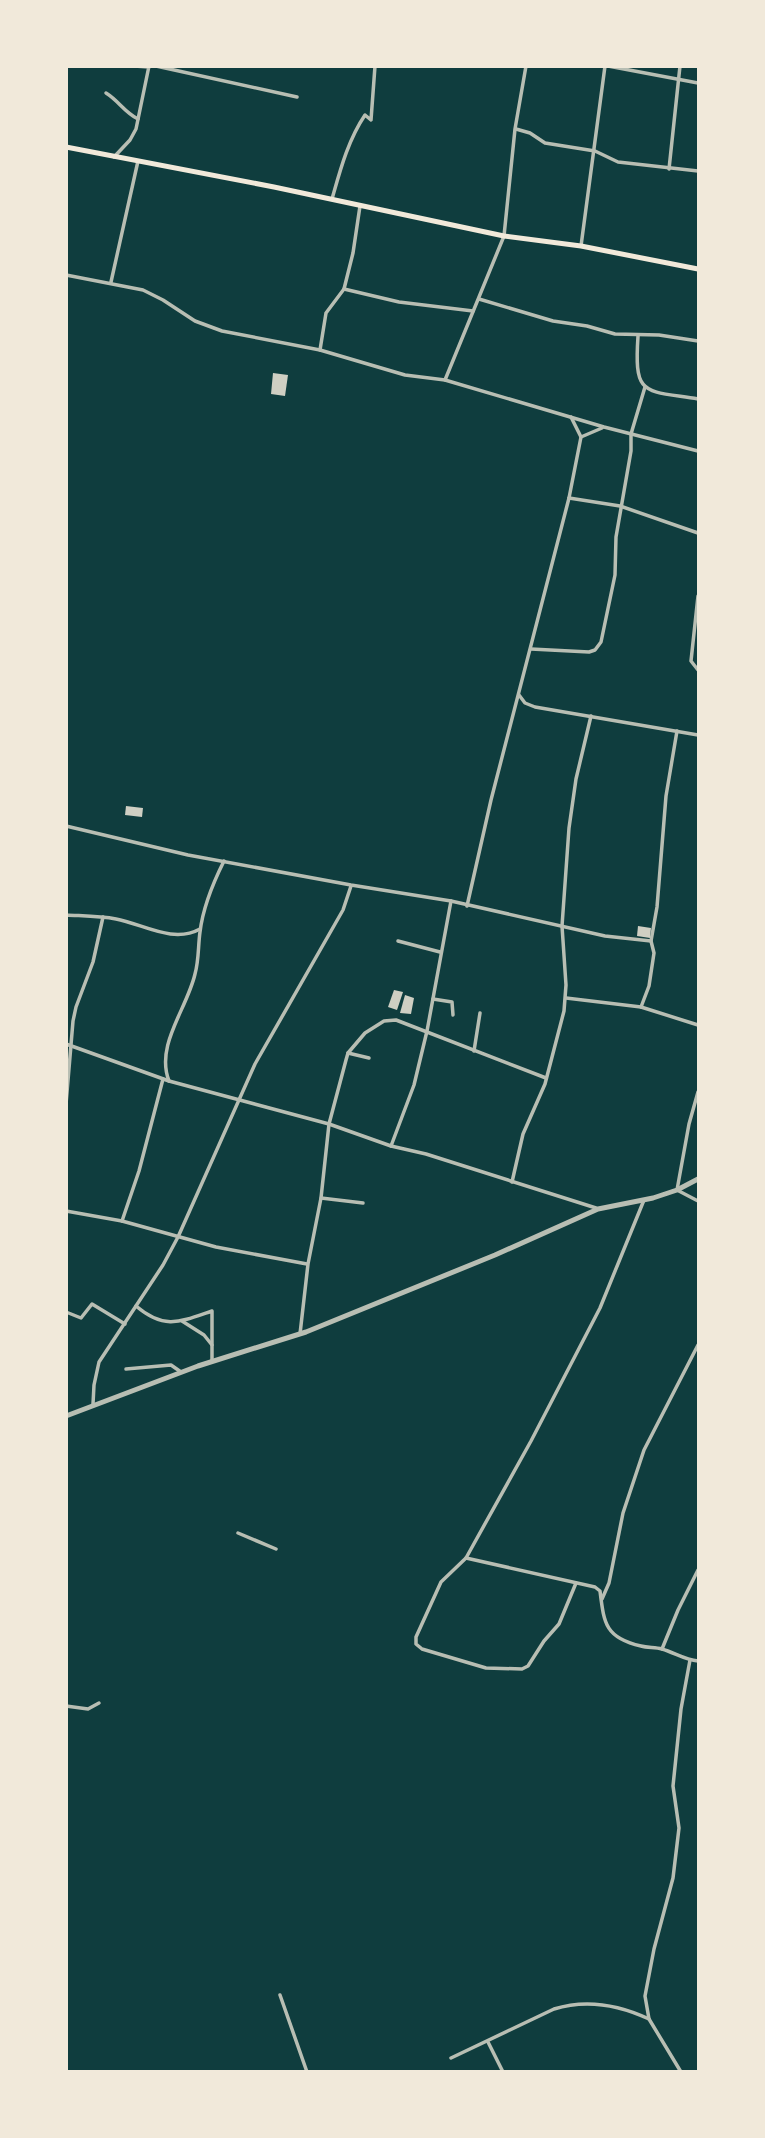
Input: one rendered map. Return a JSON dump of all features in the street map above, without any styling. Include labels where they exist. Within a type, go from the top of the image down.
[{"type":"main road","points":[[66,147],[504,236],[580,246],[698,269]]},
{"type":"street","points":[[114,157],[130,140],[138,120],[149,67],[134,66]]},
{"type":"street","points":[[156,66],[297,97]]},
{"type":"street","points":[[332,199],[357,127],[365,116],[372,120],[375,66]]},
{"type":"street","points":[[445,380],[504,236],[515,128],[526,66]]},
{"type":"street","points":[[580,246],[607,66],[698,83]]},
{"type":"street","points":[[669,169],[680,66]]},
{"type":"street","points":[[106,93],[120,102],[124,113],[138,120]]},
{"type":"street","points":[[515,128],[545,143],[595,151],[618,162],[698,171]]},
{"type":"street","points":[[111,282],[138,161]]},
{"type":"street","points":[[320,350],[326,313],[344,289],[360,206]]},
{"type":"street","points":[[66,275],[143,290],[163,299],[195,321],[222,331],[320,350],[405,375],[445,380],[604,427],[698,451]]},
{"type":"street","points":[[344,289],[398,302],[474,311]]},
{"type":"street","points":[[479,299],[553,321],[615,334],[668,336],[698,341]]},
{"type":"street","points":[[638,336],[636,367],[638,378],[645,387],[657,392],[698,399]]},
{"type":"street","points":[[531,649],[589,652],[598,648],[615,575],[616,537],[631,451],[631,434],[645,387]]},
{"type":"street","points":[[467,905],[569,498],[581,437],[571,417]]},
{"type":"street","points":[[581,437],[604,427]]},
{"type":"street","points":[[569,498],[620,506],[698,533]]},
{"type":"street","points":[[698,596],[691,661],[698,670]]},
{"type":"street","points":[[519,695],[525,703],[535,707],[698,735]]},
{"type":"street","points":[[512,1182],[523,1134],[546,1078],[566,998],[562,926],[569,828],[576,779],[591,716]]},
{"type":"street","points":[[641,1007],[650,978],[653,953],[651,941],[657,908],[666,796],[677,731]]},
{"type":"street","points":[[66,826],[224,861],[451,901],[606,936],[651,941]]},
{"type":"street","points":[[169,1081],[164,1065],[165,1058],[196,972],[200,929],[212,886],[224,861]]},
{"type":"street","points":[[93,1404],[99,1362],[178,1237],[254,1064],[342,910],[351,885]]},
{"type":"street","points":[[391,1146],[414,1085],[451,901]]},
{"type":"street","points":[[66,915],[103,917],[184,935],[200,929]]},
{"type":"street","points":[[66,1104],[69,1045],[76,1007],[93,962],[103,917]]},
{"type":"street","points":[[398,941],[440,952]]},
{"type":"street","points":[[566,998],[641,1007],[698,1025]]},
{"type":"street","points":[[432,999],[452,1002],[453,1015]]},
{"type":"street","points":[[474,1051],[480,1013]]},
{"type":"street","points":[[300,1334],[308,1264],[321,1198],[329,1124],[348,1053],[365,1033],[390,1019],[546,1078]]},
{"type":"street","points":[[69,1045],[169,1081],[329,1124],[391,1146],[426,1154],[598,1209]]},
{"type":"street","points":[[348,1053],[369,1058]]},
{"type":"street","points":[[122,1221],[139,1171],[163,1079]]},
{"type":"street","points":[[677,1190],[698,1092]]},
{"type":"street","points":[[66,1416],[181,1372],[300,1334],[495,1255],[598,1209],[677,1190],[698,1179]]},
{"type":"street","points":[[677,1190],[698,1201]]},
{"type":"street","points":[[321,1198],[363,1203]]},
{"type":"street","points":[[576,1583],[559,1624],[528,1666],[518,1670],[475,1666],[422,1649],[415,1641],[441,1582],[466,1558],[600,1308],[643,1200]]},
{"type":"street","points":[[66,1211],[122,1221],[216,1247],[308,1264]]},
{"type":"street","points":[[66,1312],[81,1318],[92,1304],[125,1324]]},
{"type":"street","points":[[136,1306],[151,1319],[182,1321],[212,1311],[212,1362]]},
{"type":"street","points":[[182,1321],[204,1335],[212,1345]]},
{"type":"street","points":[[601,1600],[609,1583],[623,1513],[644,1450],[698,1345]]},
{"type":"street","points":[[126,1369],[171,1365],[181,1372]]},
{"type":"street","points":[[238,1533],[276,1549]]},
{"type":"street","points":[[466,1558],[597,1589],[600,1591],[604,1622],[611,1632],[637,1645],[662,1649],[698,1661]]},
{"type":"street","points":[[662,1649],[698,1570]]},
{"type":"street","points":[[681,2071],[649,2019],[645,1996],[673,1878],[679,1837],[678,1810],[673,1786],[681,1709],[690,1660]]},
{"type":"street","points":[[66,1706],[88,1709],[99,1703]]},
{"type":"street","points":[[279,1996],[307,2071]]},
{"type":"street","points":[[451,2057],[568,2005],[609,2006],[649,2019]]},
{"type":"street","points":[[488,2042],[503,2071]]},
{"type":"building","points":[[273,373],[288,375],[285,396],[271,394]]},
{"type":"building","points":[[126,806],[143,808],[142,817],[125,815]]},
{"type":"building","points":[[638,926],[651,928],[650,938],[637,936]]},
{"type":"building","points":[[394,990],[403,992],[397,1010],[388,1007]]},
{"type":"building","points":[[405,995],[414,998],[411,1014],[400,1013]]}]
